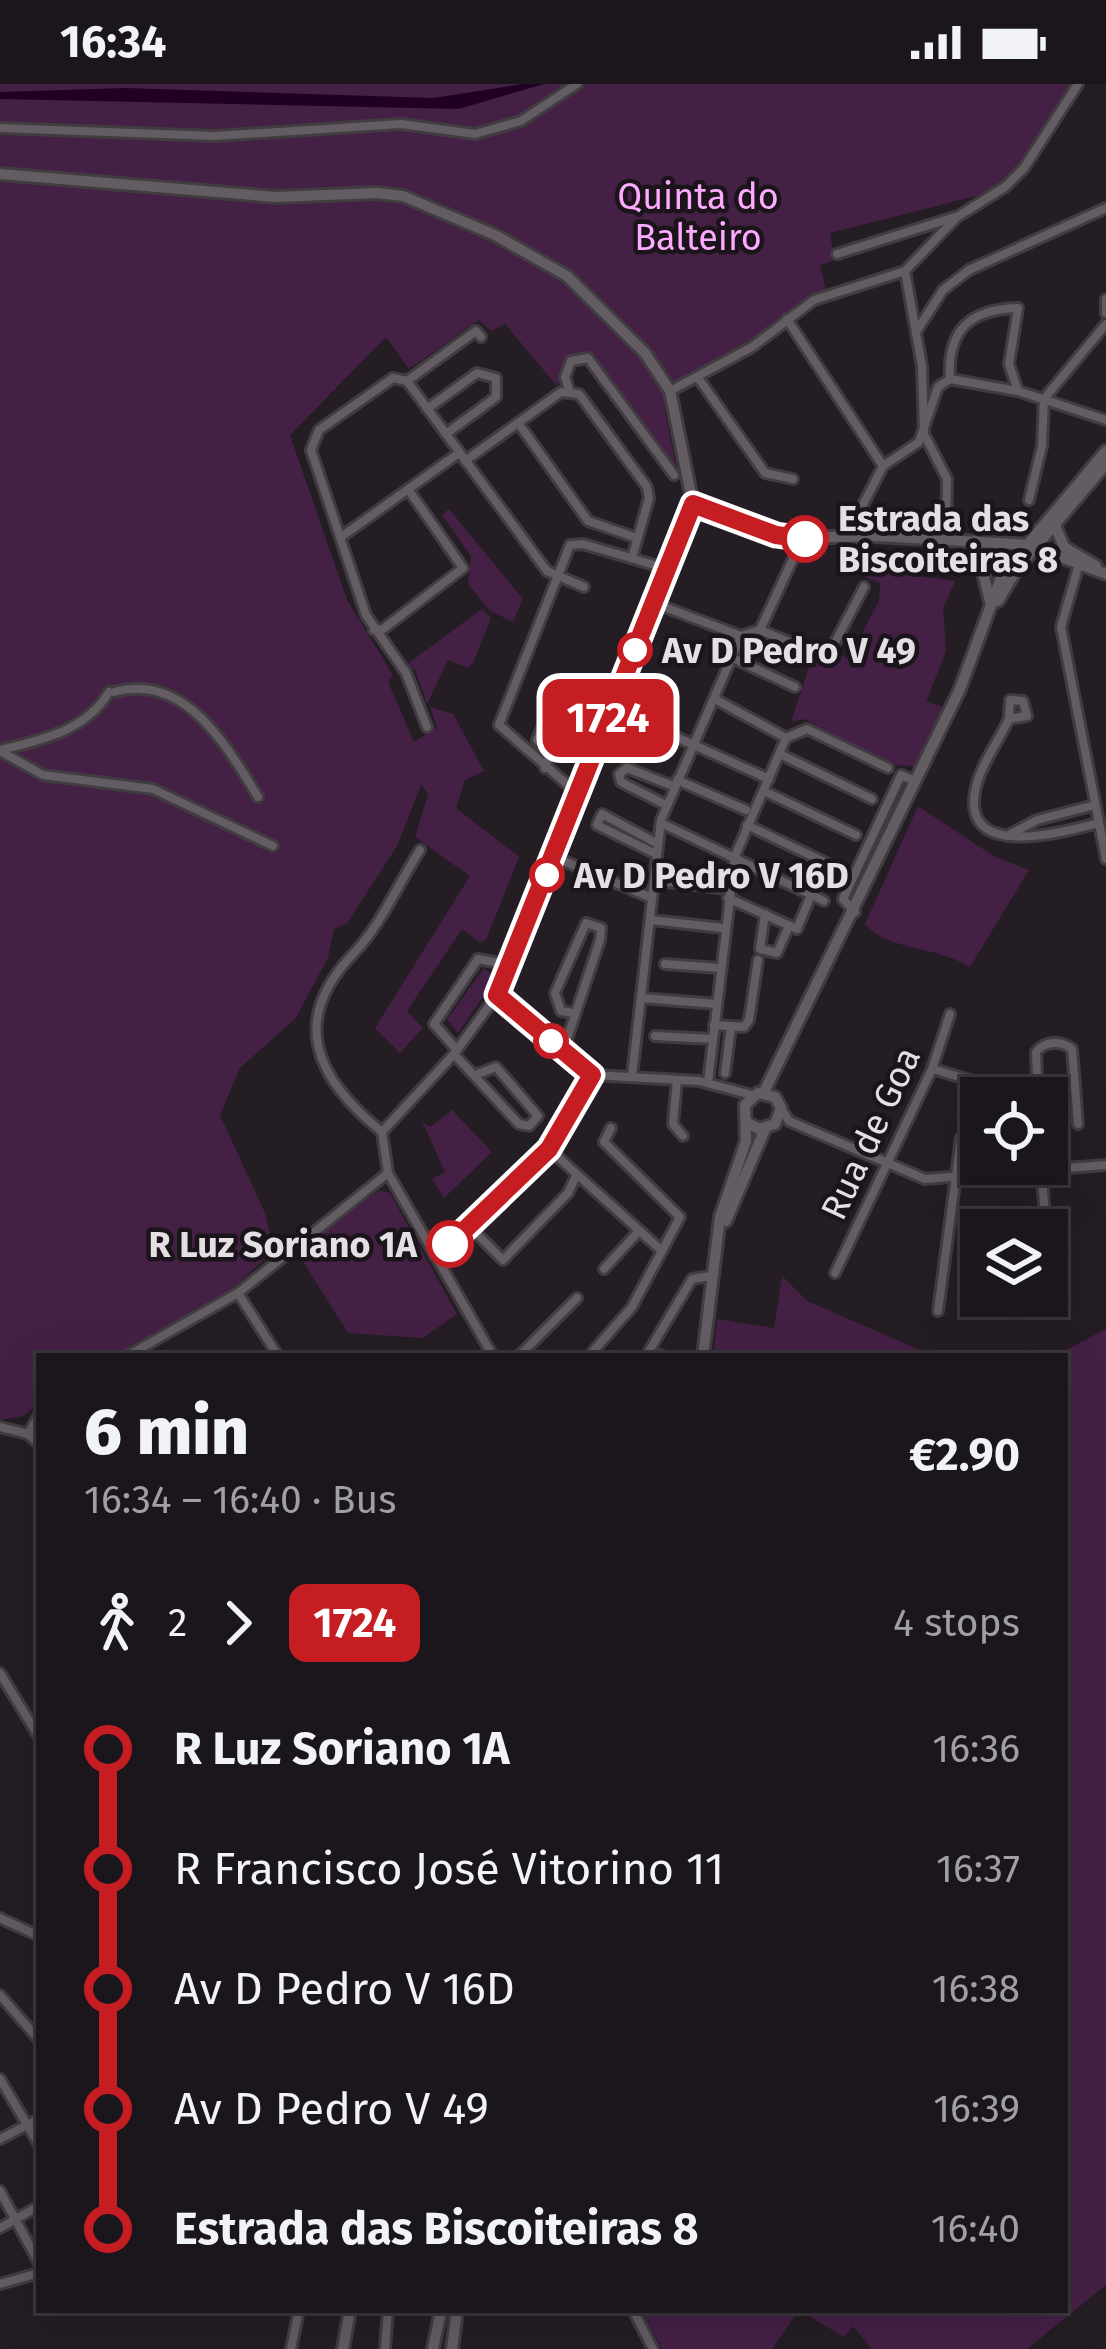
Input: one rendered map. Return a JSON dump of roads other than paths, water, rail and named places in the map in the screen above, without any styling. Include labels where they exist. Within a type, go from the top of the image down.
[{"type":"street","points":[[0,128],[215,136],[401,124],[475,134],[521,121],[577,84]]},
{"type":"street","points":[[837,254],[957,217],[1006,187],[1078,84]]},
{"type":"street","points":[[0,174],[276,197],[403,196],[495,236],[567,276],[645,353],[670,391],[693,504],[497,995],[455,1052],[382,1132]]},
{"type":"street","points":[[915,333],[943,290],[969,271],[1106,208]]},
{"type":"street","points":[[670,391],[699,379],[814,300],[905,271],[957,217]]},
{"type":"street","points":[[905,271],[924,434],[947,479],[946,540]]},
{"type":"street","points":[[1106,299],[1106,313]]},
{"type":"street","points":[[950,379],[952,340],[969,317],[992,309],[1018,308],[1010,364],[1018,391]]},
{"type":"street","points":[[788,319],[883,466]]},
{"type":"street","points":[[1029,500],[1042,446],[1044,399],[1106,324]]},
{"type":"street","points":[[406,381],[476,331],[482,337]]},
{"type":"street","points":[[569,389],[566,369],[571,361],[587,358],[674,476]]},
{"type":"street","points":[[427,409],[477,373],[496,378],[496,397],[446,434]]},
{"type":"street","points":[[427,727],[406,673],[374,630],[310,450],[314,438],[393,378],[406,381],[556,578],[584,587]]},
{"type":"street","points":[[699,379],[764,473],[793,479]]},
{"type":"street","points":[[847,536],[883,466],[911,452],[924,434],[938,387],[950,379],[1018,391],[1106,419]]},
{"type":"street","points":[[341,537],[408,489],[569,389]]},
{"type":"street","points":[[569,389],[579,394],[647,488],[632,558]]},
{"type":"street","points":[[519,424],[588,521],[637,538]]},
{"type":"street","points":[[703,1353],[717,1240],[748,1123],[855,912],[992,608],[1106,451]]},
{"type":"street","points":[[1033,547],[1106,464]]},
{"type":"street","points":[[374,630],[383,629],[463,568],[408,489]]},
{"type":"street","points":[[693,504],[788,538],[847,536],[1033,547],[1104,573]]},
{"type":"street","points":[[1056,526],[1064,548],[1104,573]]},
{"type":"street","points":[[975,542],[992,608]]},
{"type":"street","points":[[578,793],[499,725],[556,578],[570,545],[668,568]]},
{"type":"street","points":[[760,630],[793,559]]},
{"type":"street","points":[[1079,564],[1061,627],[1106,859]]},
{"type":"street","points":[[654,603],[741,636],[760,630],[826,658],[864,587]]},
{"type":"street","points":[[632,1076],[661,824],[741,636]]},
{"type":"street","points":[[733,658],[795,687]]},
{"type":"street","points":[[544,768],[577,686],[562,680],[537,740],[550,752]]},
{"type":"street","points":[[0,751],[66,731],[95,711],[111,692],[149,688],[198,714],[257,797]]},
{"type":"street","points":[[715,699],[786,738]]},
{"type":"street","points":[[612,708],[769,779]]},
{"type":"street","points":[[1009,719],[975,790],[978,814],[986,828],[1006,837],[1099,823]]},
{"type":"street","points":[[786,738],[807,729],[888,769]]},
{"type":"street","points":[[708,1082],[736,856],[786,738]]},
{"type":"street","points":[[0,751],[43,776],[153,789],[273,846]]},
{"type":"street","points":[[782,755],[872,800]]},
{"type":"street","points":[[666,805],[621,782],[619,774],[627,768],[746,810]]},
{"type":"street","points":[[764,790],[856,835]]},
{"type":"street","points":[[1006,837],[1036,820],[1095,806]]},
{"type":"street","points":[[602,814],[657,849],[597,825],[602,814]]},
{"type":"street","points":[[661,824],[824,902]]},
{"type":"street","points":[[747,825],[839,868]]},
{"type":"street","points":[[420,850],[354,953],[328,981],[314,1011],[313,1031],[356,1111],[382,1132],[388,1173],[491,1353]]},
{"type":"street","points":[[554,857],[652,898]]},
{"type":"street","points":[[668,882],[729,893],[793,927]]},
{"type":"street","points":[[765,914],[760,949],[777,953],[811,895]]},
{"type":"street","points":[[651,920],[724,928]]},
{"type":"street","points":[[563,1051],[600,940],[601,928],[586,923],[555,993],[561,1011],[573,1013]]},
{"type":"street","points":[[475,1075],[496,1066],[538,1116],[529,1126],[519,1124],[475,1075],[455,1052],[434,1024],[478,959],[510,964]]},
{"type":"street","points":[[714,1024],[744,1027],[758,960]]},
{"type":"street","points":[[665,964],[719,968]]},
{"type":"street","points":[[497,995],[592,1075],[708,1082],[764,1099],[789,1121],[885,1166],[925,1179],[959,1179]]},
{"type":"street","points":[[641,998],[716,1004]]},
{"type":"street","name":"Rua de Goa","points":[[835,1273],[932,1069],[950,1014]]},
{"type":"street","points":[[725,1073],[730,1027]]},
{"type":"street","points":[[655,1036],[713,1039]]},
{"type":"street","points":[[1035,1077],[1036,1052],[1052,1043],[1072,1049],[1078,1124]]},
{"type":"street","points":[[932,1069],[960,1077]]},
{"type":"street","points":[[436,1258],[549,1149],[592,1075]]},
{"type":"street","points":[[677,1080],[673,1124],[683,1136]]},
{"type":"street","points":[[717,1240],[770,1127],[764,1099]]},
{"type":"street","points":[[748,1123],[770,1127],[789,1121]]},
{"type":"street","points":[[592,1353],[632,1307],[680,1217],[604,1142],[611,1129]]},
{"type":"street","points":[[549,1149],[662,1251]]},
{"type":"street","points":[[938,1311],[960,1158]]},
{"type":"street","points":[[1068,1166],[1106,1165]]},
{"type":"street","points":[[133,1353],[238,1293],[388,1173]]},
{"type":"street","points":[[469,1226],[503,1260],[568,1193],[576,1176]]},
{"type":"street","points":[[604,1269],[637,1233]]},
{"type":"street","points":[[648,1353],[692,1279],[710,1276]]},
{"type":"street","points":[[238,1293],[276,1353]]},
{"type":"street","points":[[522,1353],[577,1298]]},
{"type":"street","points":[[28,1434],[36,1419]]},
{"type":"street","points":[[0,1426],[36,1441]]},
{"type":"street","points":[[0,1673],[36,1732]]},
{"type":"street","points":[[0,1918],[36,1935]]},
{"type":"street","points":[[0,1995],[36,2037]]},
{"type":"street","points":[[0,2081],[36,2140]]},
{"type":"street","points":[[0,2139],[36,2121]]},
{"type":"street","points":[[0,2191],[36,2258]]},
{"type":"street","points":[[0,2228],[36,2208]]},
{"type":"street","points":[[0,2284],[36,2274]]},
{"type":"street","points":[[291,2349],[298,2313]]},
{"type":"street","points":[[343,2349],[349,2313]]},
{"type":"street","points":[[385,2349],[388,2313]]},
{"type":"street","points":[[434,2349],[440,2313],[456,2315],[452,2349]]},
{"type":"street","points":[[634,2313],[653,2349]]},
{"type":"place","name":"Estrada das Biscoiteiras 8","points":[[805,539]]},
{"type":"place","name":"Av D Pedro V 49","points":[[635,650]]},
{"type":"place","name":"Av D Pedro V 16D","points":[[547,875]]},
{"type":"place","name":"R Luz Soriano 1A","points":[[450,1244]]},
{"type":"park label","name":"Quinta do Balteiro","points":[[698,216]]}]
